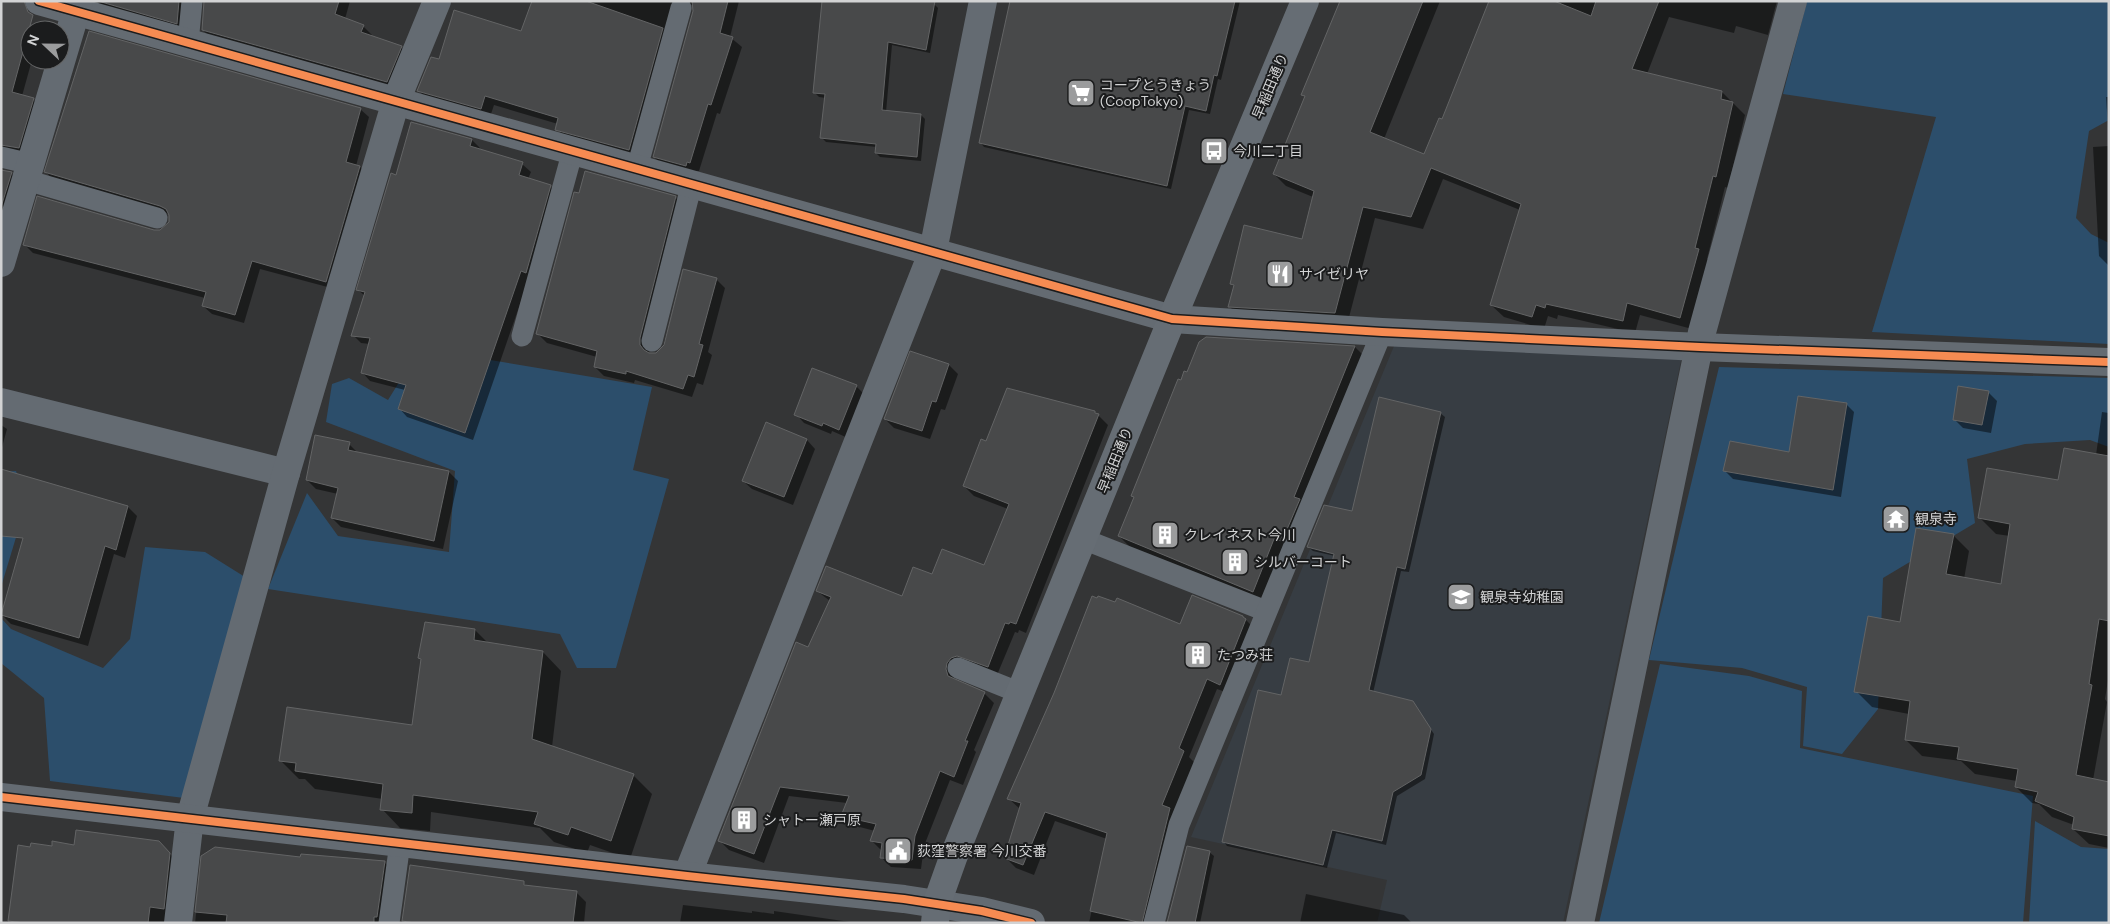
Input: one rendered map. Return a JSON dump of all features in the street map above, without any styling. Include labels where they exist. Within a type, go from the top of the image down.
[{"type":"main road","name":"早稲田通り","points":[[936,913],[957,849],[1020,693],[1172,319],[1305,1]]},
{"type":"street","points":[[39,1],[77,6],[188,43],[1172,319],[1382,332],[1700,347],[2109,362]]},
{"type":"street","points":[[178,923],[190,818],[286,473],[396,101],[437,1]]},
{"type":"street","points":[[687,876],[933,251],[983,1]]},
{"type":"street","points":[[1580,923],[1702,332],[1793,1]]},
{"type":"street","points":[[1,263],[77,6]]},
{"type":"street","points":[[1,402],[286,473]]},
{"type":"street","points":[[1,797],[687,876],[936,913],[1031,923]]},
{"type":"lane","points":[[188,43],[192,1]]},
{"type":"lane","points":[[637,168],[681,8]]},
{"type":"lane","points":[[522,336],[573,150]]},
{"type":"lane","points":[[1,157],[28,172],[157,218]]},
{"type":"lane","points":[[652,341],[692,183]]},
{"type":"lane","points":[[1154,923],[1179,825],[1382,332]]},
{"type":"lane","points":[[1083,539],[1266,611]]},
{"type":"lane","points":[[958,668],[1020,693]]},
{"type":"lane","points":[[389,923],[400,843]]},
{"type":"shaded area","points":[[1807,1],[2109,1],[2109,120],[2089,131],[2076,218],[2091,234],[2109,243],[2109,344],[1872,332],[1936,117],[1783,94]]},
{"type":"shaded area","name":"観泉寺幼稚園","points":[[1394,346],[1682,356],[1563,923],[1377,923],[1387,880],[1191,837]]},
{"type":"shaded area","points":[[436,351],[652,387],[633,470],[669,479],[616,668],[577,668],[560,634],[268,589],[307,493],[338,536],[449,552],[455,471],[326,422],[332,384],[349,378],[388,400],[416,355]]},
{"type":"shaded area","points":[[1719,367],[2109,378],[2109,447],[2090,440],[2025,444],[1967,459],[1975,523],[1883,578],[1878,709],[1842,754],[1803,746],[1807,687],[1742,668],[1649,660]]},
{"type":"shaded area","points":[[16,471],[27,501],[1,587],[1,472]]},
{"type":"shaded area","points":[[145,547],[205,552],[245,577],[184,798],[50,781],[44,698],[1,663],[1,618],[11,629],[103,668],[130,639]]},
{"type":"shaded area","points":[[1660,664],[1749,676],[1802,691],[1800,748],[2033,796],[2023,923],[1599,923]]},
{"type":"shaded area","points":[[2035,821],[2081,847],[2109,849],[2109,923],[2029,923]]},
{"type":"building","points":[[1,1],[24,1],[28,12],[33,15],[32,20],[20,20],[20,63],[12,92],[34,98],[19,148],[1,145]]},
{"type":"building","points":[[98,1],[179,1],[177,24]]},
{"type":"building","points":[[204,1],[339,1],[335,14],[364,25],[361,32],[402,46],[387,82],[202,30]]},
{"type":"building","points":[[532,1],[586,1],[663,28],[629,150],[555,130],[558,118],[485,96],[481,109],[417,91],[431,57],[439,59],[454,10],[521,31]]},
{"type":"building","points":[[692,1],[728,1],[720,33],[733,37],[711,105],[708,104],[690,163],[687,162],[686,166],[653,157],[693,11]]},
{"type":"building","points":[[822,1],[935,1],[926,50],[888,42],[882,110],[921,114],[917,157],[875,153],[876,144],[820,138],[825,94],[813,93]]},
{"type":"building","points":[[1010,1],[1235,1],[1217,76],[1214,75],[1206,111],[1185,106],[1167,186],[979,143]]},
{"type":"building","points":[[1340,1],[1423,1],[1370,132],[1424,154],[1439,118],[1442,119],[1489,1],[1554,1],[1591,16],[1596,1],[1659,1],[1632,69],[1722,91],[1721,99],[1733,102],[1716,177],[1713,176],[1695,248],[1699,249],[1680,318],[1627,303],[1623,321],[1546,304],[1545,308],[1536,305],[1532,317],[1490,305],[1521,204],[1431,168],[1411,217],[1363,207],[1335,313],[1228,307],[1234,285],[1230,284],[1244,225],[1302,239],[1314,191],[1273,174],[1305,96],[1301,95]]},
{"type":"building","points":[[89,31],[361,108],[346,162],[360,166],[326,282],[252,261],[235,315],[202,306],[206,292],[23,245],[37,196],[154,230],[160,230],[169,222],[169,215],[166,209],[160,206],[44,172]]},
{"type":"building","points":[[411,122],[472,139],[470,146],[523,162],[519,175],[551,185],[526,273],[521,271],[465,433],[398,409],[406,385],[361,373],[370,338],[351,336],[365,292],[356,290],[391,173],[396,175]]},
{"type":"building","points":[[1,170],[12,172],[1,207]]},
{"type":"building","points":[[585,171],[676,196],[640,338],[640,345],[644,350],[649,353],[656,353],[664,345],[683,269],[717,278],[699,344],[703,345],[694,377],[688,375],[683,389],[626,371],[626,374],[594,367],[597,351],[536,334],[574,192],[579,193]]},
{"type":"building","points":[[1206,337],[1355,346],[1294,497],[1300,499],[1282,541],[1274,539],[1253,592],[1118,536],[1134,497],[1131,496],[1178,379],[1181,380],[1184,371],[1187,372],[1199,342]]},
{"type":"building","points":[[910,351],[949,364],[936,402],[932,401],[922,431],[884,419]]},
{"type":"building","points":[[812,368],[857,385],[839,430],[823,423],[822,426],[794,415]]},
{"type":"building","points":[[1958,386],[1989,391],[1982,425],[1953,420]]},
{"type":"building","points":[[1007,388],[1095,411],[1095,413],[1099,414],[1016,624],[1005,623],[988,667],[957,656],[951,658],[947,663],[948,676],[985,692],[965,741],[968,741],[954,777],[940,771],[915,836],[912,860],[880,858],[882,843],[870,841],[876,824],[841,816],[849,796],[780,787],[754,854],[718,841],[796,642],[808,647],[831,597],[816,591],[826,566],[902,596],[913,567],[932,574],[942,549],[984,565],[1009,504],[963,486],[981,439],[986,441]]},
{"type":"building","points":[[1798,396],[1847,403],[1833,490],[1723,471],[1730,441],[1789,452]]},
{"type":"building","points":[[1379,397],[1441,412],[1405,569],[1397,567],[1369,690],[1413,701],[1431,729],[1421,775],[1393,792],[1382,841],[1332,830],[1323,865],[1222,842],[1258,690],[1281,695],[1290,658],[1309,662],[1334,554],[1307,547],[1324,505],[1352,511]]},
{"type":"building","points":[[766,422],[807,439],[784,497],[742,481]]},
{"type":"building","points":[[315,435],[350,442],[348,450],[449,471],[434,541],[331,518],[338,488],[306,480]]},
{"type":"building","points":[[2064,448],[2109,456],[2109,621],[2099,619],[2089,684],[2092,685],[2076,775],[2109,782],[2109,836],[2072,829],[2074,817],[2035,801],[2038,792],[2015,787],[2018,769],[1957,759],[1959,747],[1905,740],[1910,701],[1854,692],[1868,616],[1900,622],[1916,528],[1954,534],[1946,574],[2001,584],[2010,524],[1978,518],[1987,468],[2058,480]]},
{"type":"building","points":[[1,469],[128,506],[116,550],[105,546],[79,638],[1,615],[23,538],[1,536]]},
{"type":"building","points":[[1192,595],[1243,616],[1246,619],[1220,685],[1207,679],[1179,748],[1184,751],[1162,805],[1170,808],[1142,923],[1090,911],[1107,833],[1045,812],[1023,865],[1004,858],[1021,803],[1007,799],[1054,693],[1092,596],[1097,598],[1098,596],[1115,602],[1117,598],[1180,624]]},
{"type":"building","points":[[425,622],[475,629],[474,640],[543,651],[532,739],[634,774],[611,841],[571,827],[568,835],[534,824],[538,812],[413,795],[412,813],[380,810],[383,784],[295,771],[296,763],[279,761],[287,707],[412,725],[421,659],[418,658]]},
{"type":"building","points":[[76,830],[159,841],[170,853],[164,909],[150,907],[148,923],[25,923],[8,921],[18,845],[30,847],[31,843],[52,846],[52,841],[74,845]]},
{"type":"building","points":[[1187,846],[1210,851],[1195,923],[1167,923]]},
{"type":"building","points":[[215,847],[300,857],[301,854],[385,861],[377,917],[374,917],[374,923],[226,923],[227,915],[195,912],[201,856]]},
{"type":"building","points":[[410,865],[524,881],[524,885],[577,891],[573,923],[415,923],[402,921]]},
{"type":"cycle path","points":[[39,1],[1172,319],[1382,332],[1700,347],[2109,362]]},
{"type":"cycle path","points":[[1,797],[687,876],[904,899],[982,911],[1031,923]]},
{"type":"place","name":"コープとうきょう (CoopTokyo)","points":[[1081,93]]},
{"type":"place","name":"今川二丁目","points":[[1214,151]]},
{"type":"place","name":"サイゼリヤ","points":[[1280,274]]},
{"type":"place","name":"観泉寺","points":[[1896,519]]},
{"type":"place","name":"クレイネスト今川","points":[[1165,535]]},
{"type":"place","name":"シルバーコート","points":[[1235,562]]},
{"type":"place","name":"観泉寺幼稚園","points":[[1461,597]]},
{"type":"place","name":"たつみ荘","points":[[1198,655]]},
{"type":"place","name":"シャトー瀬戸原","points":[[744,820]]},
{"type":"place","name":"荻窪警察署 今川交番","points":[[898,851]]}]
